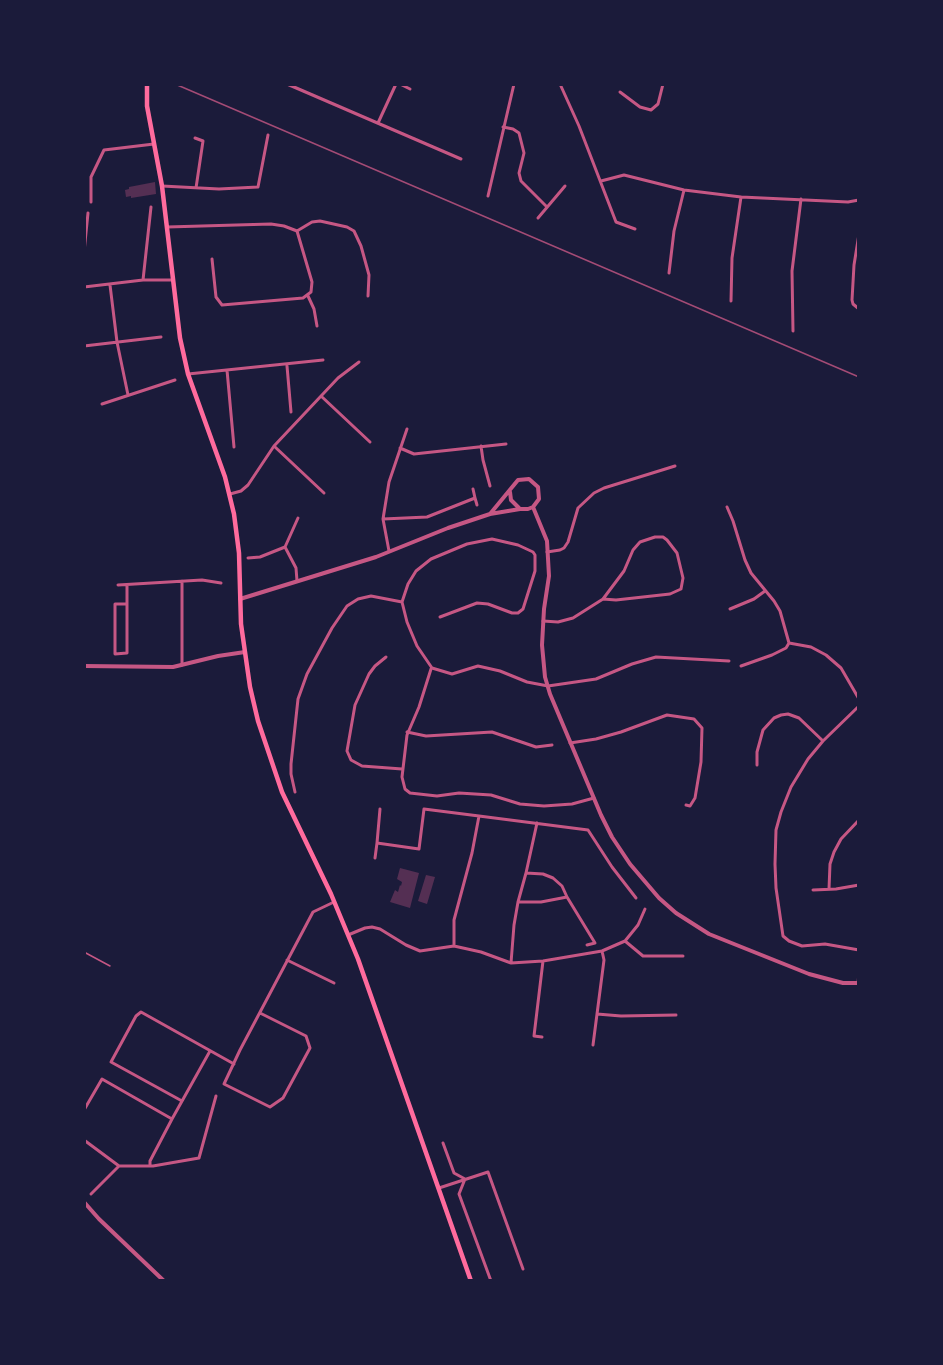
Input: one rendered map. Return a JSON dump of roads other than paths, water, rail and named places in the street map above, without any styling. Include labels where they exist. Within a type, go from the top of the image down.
[{"type":"main road","points":[[147,84],[147,106],[162,186],[180,338],[188,374],[230,494],[239,553],[240,599],[250,687],[268,753],[282,792],[348,935],[440,1188],[471,1281]]},
{"type":"street","points":[[287,84],[461,159]]},
{"type":"street","points":[[378,123],[398,84],[410,89]]},
{"type":"street","points":[[488,196],[514,84]]},
{"type":"street","points":[[560,84],[616,222],[635,229]]},
{"type":"street","points":[[620,92],[641,107],[651,110],[658,104],[663,84]]},
{"type":"street","points":[[503,127],[519,133],[524,153],[519,173],[521,181],[546,206]]},
{"type":"street","points":[[162,186],[219,189],[258,187],[268,135]]},
{"type":"street","points":[[195,138],[203,141],[196,188]]},
{"type":"street","points":[[91,202],[91,177],[104,150],[155,144]]},
{"type":"street","points":[[601,181],[624,175],[684,189],[741,197],[859,200]]},
{"type":"street","points":[[538,218],[565,186]]},
{"type":"street","points":[[669,273],[674,231],[684,189]]},
{"type":"street","points":[[731,301],[732,258],[741,197]]},
{"type":"street","points":[[793,331],[792,271],[801,199]]},
{"type":"street","points":[[143,280],[151,207]]},
{"type":"street","points":[[84,252],[88,213]]},
{"type":"street","points":[[297,231],[312,222],[320,221],[354,231],[369,275],[368,296]]},
{"type":"street","points":[[167,227],[260,223],[284,226],[297,231]]},
{"type":"street","points":[[297,231],[312,282],[312,289],[308,296]]},
{"type":"street","points":[[859,236],[854,265],[852,300],[859,309]]},
{"type":"street","points":[[212,259],[216,297],[222,305],[308,296]]},
{"type":"street","points":[[84,287],[143,280],[172,280]]},
{"type":"street","points":[[110,285],[117,342],[128,395]]},
{"type":"street","points":[[308,296],[314,309],[317,326]]},
{"type":"street","points":[[84,346],[161,338]]},
{"type":"street","points":[[188,374],[323,360]]},
{"type":"street","points":[[230,494],[241,491],[248,485],[274,446],[338,378],[359,362]]},
{"type":"street","points":[[287,365],[291,412]]},
{"type":"street","points":[[227,370],[234,447]]},
{"type":"street","points":[[102,404],[175,380]]},
{"type":"street","points":[[321,396],[370,442]]},
{"type":"street","points":[[389,551],[383,519],[389,482],[407,429]]},
{"type":"street","points":[[400,448],[414,454],[506,444]]},
{"type":"street","points":[[274,446],[324,493]]},
{"type":"street","points":[[482,446],[490,486]]},
{"type":"street","points":[[547,552],[564,548],[578,508],[594,493],[675,466]]},
{"type":"street","points":[[240,599],[389,551],[490,514],[533,507],[540,494],[534,482],[529,479],[518,480],[512,485],[511,500],[520,508]]},
{"type":"street","points":[[473,489],[477,505]]},
{"type":"street","points":[[490,514],[510,492]]},
{"type":"street","points":[[383,519],[427,516],[475,498]]},
{"type":"street","points":[[533,507],[547,541],[549,576],[542,645],[548,686],[554,707],[594,798],[612,837],[630,864],[656,895],[676,913],[709,934],[829,980],[859,983],[859,973]]},
{"type":"street","points":[[727,507],[734,521],[745,560],[751,573],[780,611],[789,643],[786,648],[772,655],[741,666]]},
{"type":"street","points":[[248,558],[260,557],[285,547],[298,518]]},
{"type":"street","points":[[543,621],[558,622],[573,618],[603,599],[624,571],[633,550],[640,542],[663,537],[672,545],[677,553],[684,578],[677,592],[616,600],[603,599]]},
{"type":"street","points":[[440,617],[477,603],[488,604],[512,613],[520,612],[535,571],[536,562],[533,552],[518,544],[492,539],[467,544],[431,559],[416,571],[408,584],[402,602],[411,635],[432,668],[452,674],[478,666],[491,668],[527,682],[548,686],[596,679],[656,657],[729,661]]},
{"type":"street","points":[[285,547],[296,568],[297,581]]},
{"type":"street","points":[[118,585],[202,580],[221,583]]},
{"type":"street","points":[[182,581],[182,665]]},
{"type":"street","points":[[127,585],[128,653],[115,654],[115,604],[127,604]]},
{"type":"street","points":[[730,609],[754,599],[765,591]]},
{"type":"street","points":[[295,792],[291,764],[298,699],[307,674],[332,628],[347,606],[358,599],[371,596],[402,602]]},
{"type":"street","points":[[789,643],[811,647],[831,658],[841,668],[859,699]]},
{"type":"street","points":[[84,666],[163,667],[245,652]]},
{"type":"street","points":[[386,657],[369,674],[355,705],[347,752],[351,760],[362,766],[402,769]]},
{"type":"street","points":[[432,668],[419,707],[407,732],[402,769],[405,789],[410,793],[421,795],[484,794],[520,804],[544,806],[572,804],[594,798]]},
{"type":"street","points":[[859,706],[808,759],[791,787],[776,830],[776,888],[783,936],[802,946],[825,944],[859,950]]},
{"type":"street","points":[[757,765],[757,752],[763,730],[774,718],[781,715],[788,714],[799,718],[823,741]]},
{"type":"street","points":[[570,742],[613,735],[667,715],[694,719],[702,728],[701,762],[695,798],[690,806],[686,805]]},
{"type":"street","points":[[407,732],[426,736],[492,732],[536,747],[552,744]]},
{"type":"street","points":[[375,858],[380,809]]},
{"type":"street","points":[[377,843],[419,849],[424,809],[588,830],[612,867],[636,897]]},
{"type":"street","points":[[454,946],[454,920],[472,853],[479,816]]},
{"type":"street","points":[[829,890],[830,864],[834,852],[841,839],[859,820]]},
{"type":"street","points":[[511,963],[518,902],[537,824]]},
{"type":"street","points":[[526,873],[543,874],[553,878],[562,886],[595,943],[587,945]]},
{"type":"street","points":[[813,890],[859,885]]},
{"type":"street","points":[[518,902],[541,902],[567,897]]},
{"type":"street","points":[[260,1013],[306,1036],[310,1048],[283,1098],[270,1107],[224,1083],[287,960],[313,912],[334,902]]},
{"type":"street","points":[[348,935],[372,927],[420,951],[454,946],[481,952],[511,963],[543,961],[602,951],[625,941],[638,925],[645,909]]},
{"type":"street","points":[[625,941],[643,956],[682,956]]},
{"type":"street","points":[[593,1045],[604,960],[602,951]]},
{"type":"street","points":[[287,960],[334,983]]},
{"type":"street","points":[[542,1037],[534,1036],[543,961]]},
{"type":"street","points":[[182,1101],[111,1062],[136,1016],[141,1012],[234,1064]]},
{"type":"street","points":[[597,1014],[676,1015]]},
{"type":"street","points":[[150,1167],[150,1161],[210,1051]]},
{"type":"street","points":[[84,1110],[102,1079],[172,1119]]},
{"type":"street","points":[[84,1140],[119,1166],[150,1167],[199,1158],[216,1096]]},
{"type":"street","points":[[443,1143],[454,1173],[465,1179]]},
{"type":"street","points":[[91,1194],[119,1166]]},
{"type":"street","points":[[440,1188],[488,1172],[523,1269]]},
{"type":"street","points":[[465,1179],[459,1194],[491,1281]]},
{"type":"street","points":[[84,1202],[164,1281]]},
{"type":"lane","points":[[84,952],[110,966]]},
{"type":"railway","points":[[175,84],[859,377]]}]
